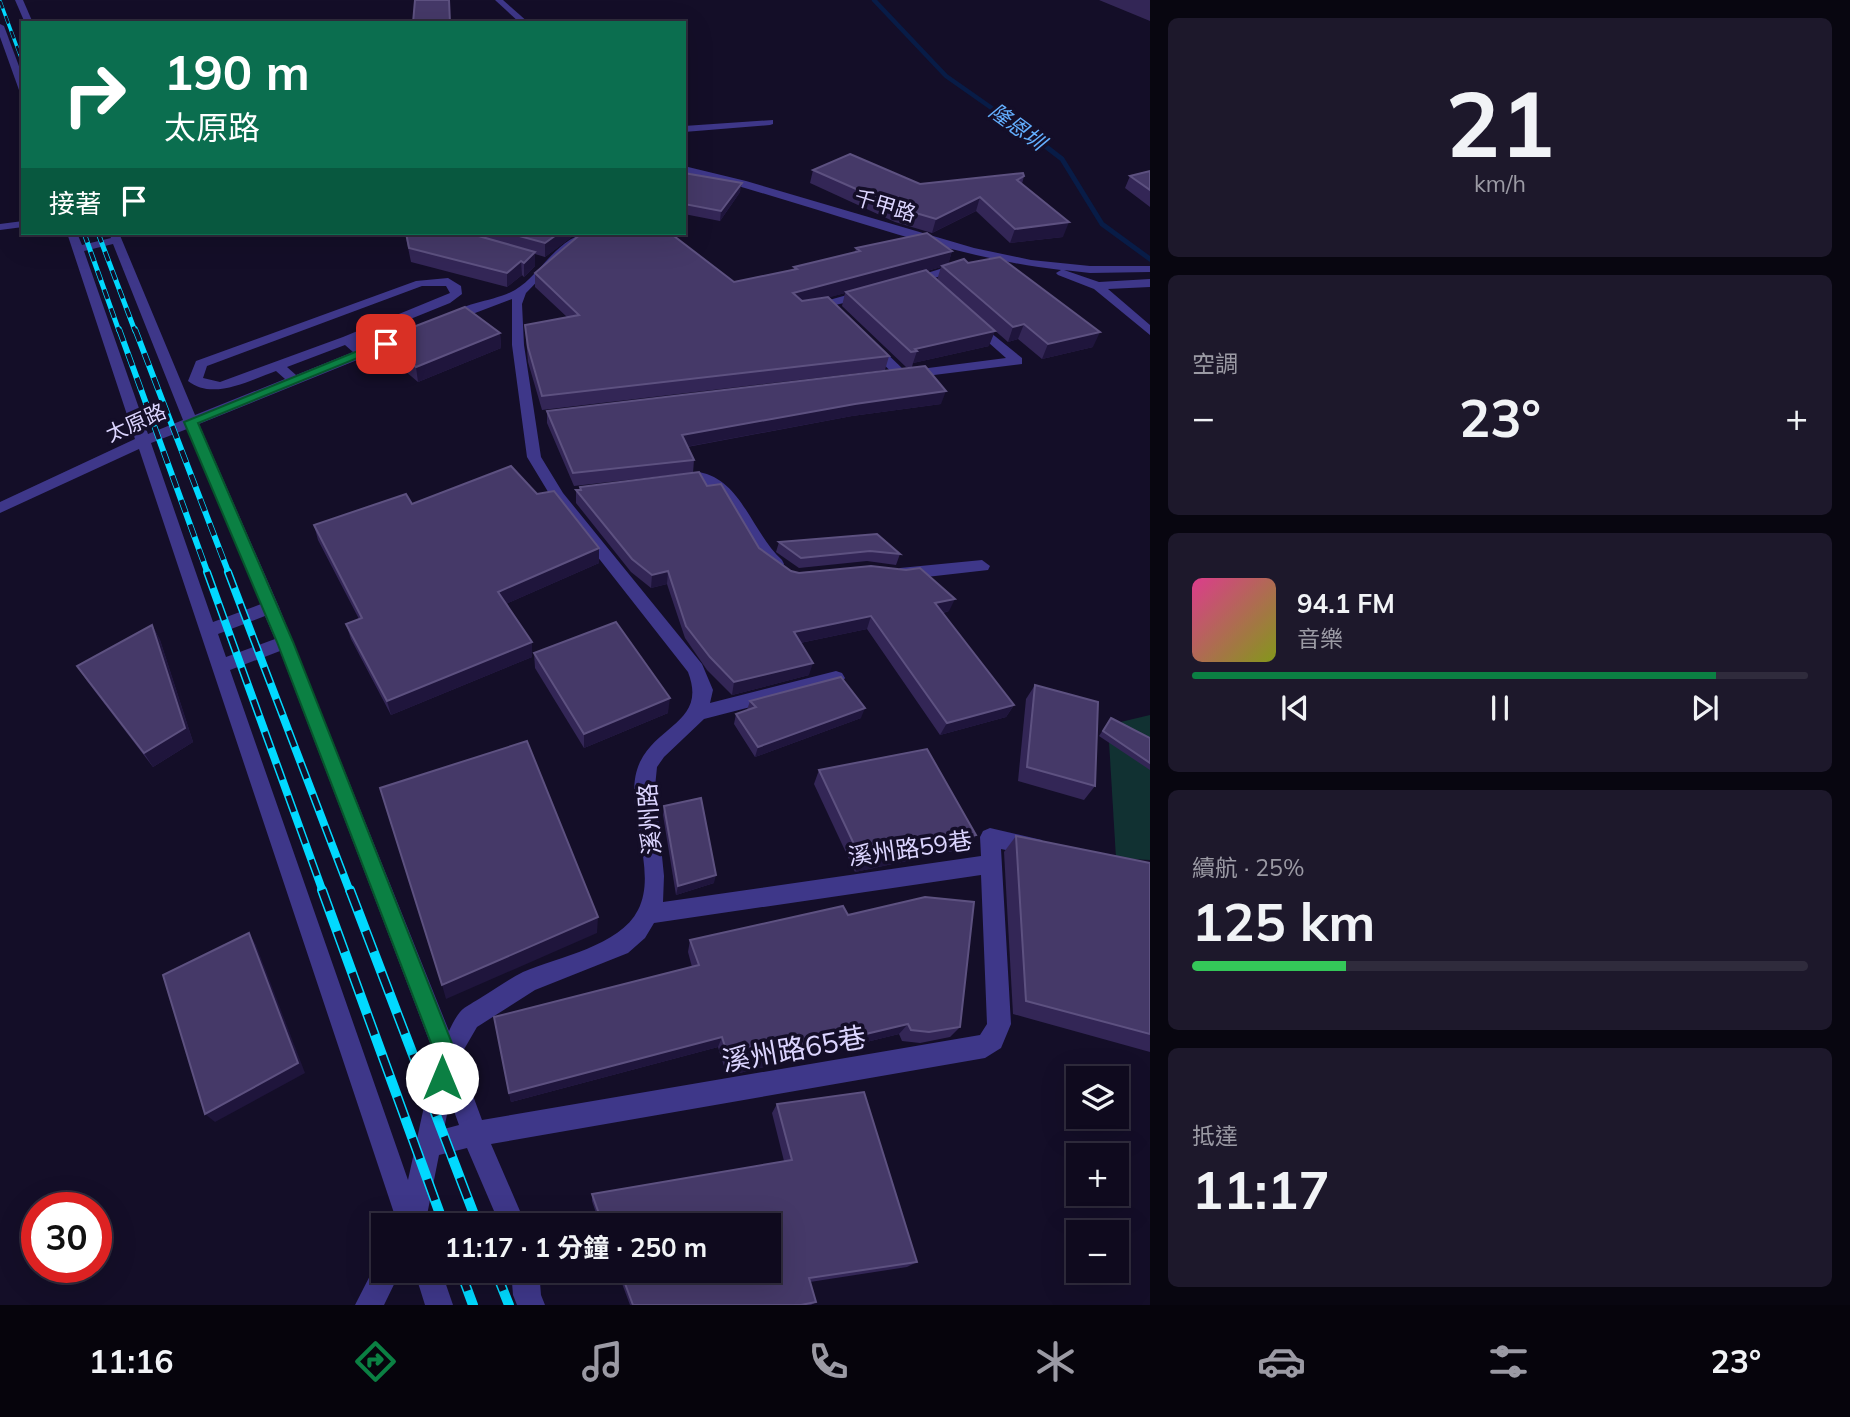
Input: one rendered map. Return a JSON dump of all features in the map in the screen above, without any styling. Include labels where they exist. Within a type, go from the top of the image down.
[{"type":"street","points":[[19,0],[28,21]]},
{"type":"street","points":[[499,0],[523,21]]},
{"type":"street","points":[[11,26],[0,25],[21,84]]},
{"type":"street","points":[[686,129],[770,122]]},
{"type":"street","name":"千甲路","points":[[686,169],[738,180],[974,253],[1043,264],[1119,271],[1150,269]]},
{"type":"street","points":[[0,228],[21,224]]},
{"type":"street","name":"太原路","points":[[0,508],[144,441],[520,292],[542,262],[585,235]]},
{"type":"street","points":[[408,1213],[76,237],[116,236],[191,422],[271,607],[447,1056],[474,1134],[508,1213]]},
{"type":"street","points":[[897,285],[956,269],[974,253]]},
{"type":"street","points":[[1043,264],[1098,286],[1150,331]]},
{"type":"street","points":[[923,277],[934,286]]},
{"type":"street","points":[[448,282],[455,286],[456,294],[446,300],[278,366],[221,386],[195,381],[201,364],[420,283],[448,282]]},
{"type":"street","points":[[1098,286],[1150,283]]},
{"type":"street","points":[[799,309],[834,308],[883,289]]},
{"type":"street","points":[[520,292],[516,304],[519,345],[536,419],[534,457],[696,669],[704,690],[698,713],[836,678]]},
{"type":"street","points":[[866,340],[895,376],[1017,361],[965,314]]},
{"type":"street","points":[[347,340],[362,353]]},
{"type":"street","points":[[278,366],[294,380]]},
{"type":"street","points":[[662,482],[700,477],[723,488],[764,555],[785,570]]},
{"type":"street","points":[[878,571],[901,574],[982,566]]},
{"type":"street","points":[[208,631],[271,607]]},
{"type":"street","points":[[221,666],[285,642]]},
{"type":"street","name":"溪州路","points":[[648,914],[654,876],[645,787],[648,766],[657,751],[698,713]]},
{"type":"street","name":"溪州路59巷","points":[[648,914],[991,864],[990,837],[1052,850]]},
{"type":"street","name":"溪州路65巷","points":[[429,1145],[474,1134],[985,1046],[993,1040],[999,1024],[991,864]]},
{"type":"street","points":[[415,1213],[447,1056],[469,1019],[487,1005],[527,982],[620,945],[637,931],[648,914]]},
{"type":"street","points":[[369,1305],[381,1283]]},
{"type":"street","points":[[431,1283],[439,1305]]},
{"type":"street","points":[[526,1283],[531,1305]]},
{"type":"green space","points":[[1150,715],[1150,860],[1116,858],[1108,725]]},
{"type":"building","points":[[415,0],[449,0],[450,21],[413,21]]},
{"type":"building","points":[[850,154],[920,184],[1023,173],[1024,176],[1017,180],[1069,222],[1015,229],[980,197],[936,219],[899,208],[813,170]]},
{"type":"building","points":[[1150,171],[1150,190],[1130,176]]},
{"type":"building","points":[[686,173],[742,183],[721,211],[686,204]]},
{"type":"building","points":[[927,233],[952,251],[793,293],[802,301],[828,297],[889,356],[542,396],[528,347],[525,325],[579,315],[535,273],[580,235],[673,235],[734,282],[797,269],[794,267],[860,251],[856,248]]},
{"type":"building","points":[[406,235],[475,235],[535,252],[524,263],[521,261],[507,273],[409,248]]},
{"type":"building","points":[[515,235],[556,235],[545,243]]},
{"type":"building","points":[[1000,257],[1100,332],[1048,344],[1024,324],[1013,327],[942,266],[964,259],[968,263]]},
{"type":"building","points":[[926,270],[995,331],[911,352],[846,292]]},
{"type":"building","points":[[465,307],[500,333],[416,367],[382,339]]},
{"type":"building","points":[[925,366],[946,391],[855,404],[682,435],[694,460],[573,473],[547,411]]},
{"type":"building","points":[[511,466],[537,494],[554,491],[599,548],[498,592],[532,642],[387,701],[346,624],[362,618],[314,525],[406,494],[412,504]]},
{"type":"building","points":[[699,472],[707,486],[721,484],[759,548],[791,571],[799,573],[871,566],[906,570],[920,568],[955,599],[935,603],[1014,705],[947,723],[871,616],[794,632],[813,663],[734,682],[686,626],[668,571],[652,575],[632,559],[576,490],[581,490],[580,487]]},
{"type":"building","points":[[877,534],[900,554],[870,551],[801,558],[779,542]]},
{"type":"building","points":[[616,622],[670,698],[584,734],[534,653]]},
{"type":"building","points":[[152,625],[185,728],[144,753],[77,666]]},
{"type":"building","points":[[841,677],[865,708],[758,747],[736,714],[756,707],[750,701]]},
{"type":"building","points":[[1035,685],[1098,702],[1095,786],[1027,767]]},
{"type":"building","points":[[1111,718],[1150,738],[1150,763],[1103,731]]},
{"type":"building","points":[[527,741],[598,917],[442,985],[380,788]]},
{"type":"building","points":[[927,749],[976,835],[861,859],[819,770]]},
{"type":"building","points":[[701,798],[716,875],[678,886],[664,806]]},
{"type":"building","points":[[1016,836],[1150,863],[1150,1034],[1026,1001]]},
{"type":"building","points":[[925,897],[974,902],[960,1027],[929,1032],[911,1030],[908,1024],[731,1066],[722,1037],[509,1093],[494,1017],[699,965],[690,940],[843,906],[848,915]]},
{"type":"building","points":[[249,933],[298,1063],[205,1114],[163,975]]},
{"type":"building","points":[[864,1092],[917,1262],[809,1278],[816,1302],[801,1305],[633,1305],[625,1283],[781,1283],[781,1213],[599,1213],[592,1194],[792,1160],[777,1104]]},
{"type":"waterway","name":"隆恩圳","points":[[874,0],[946,76],[1043,144]]},
{"type":"waterway","name":"隆恩圳","points":[[1040,142],[1062,159],[1102,224],[1150,259]]},
{"type":"railway","points":[[0,1],[21,58]]},
{"type":"railway","points":[[85,235],[119,331]]},
{"type":"railway","points":[[99,235],[135,331]]},
{"type":"railway","points":[[119,329],[208,574]]},
{"type":"railway","points":[[135,329],[229,574]]},
{"type":"railway","points":[[207,572],[323,892]]},
{"type":"railway","points":[[228,572],[350,892]]},
{"type":"railway","points":[[322,890],[440,1213]]},
{"type":"railway","points":[[350,890],[473,1213]]},
{"type":"railway","points":[[465,1283],[473,1305]]},
{"type":"railway","points":[[500,1283],[509,1305]]},
{"type":"route","points":[[386,344],[191,422],[271,607],[447,1056],[442,1078]]}]
